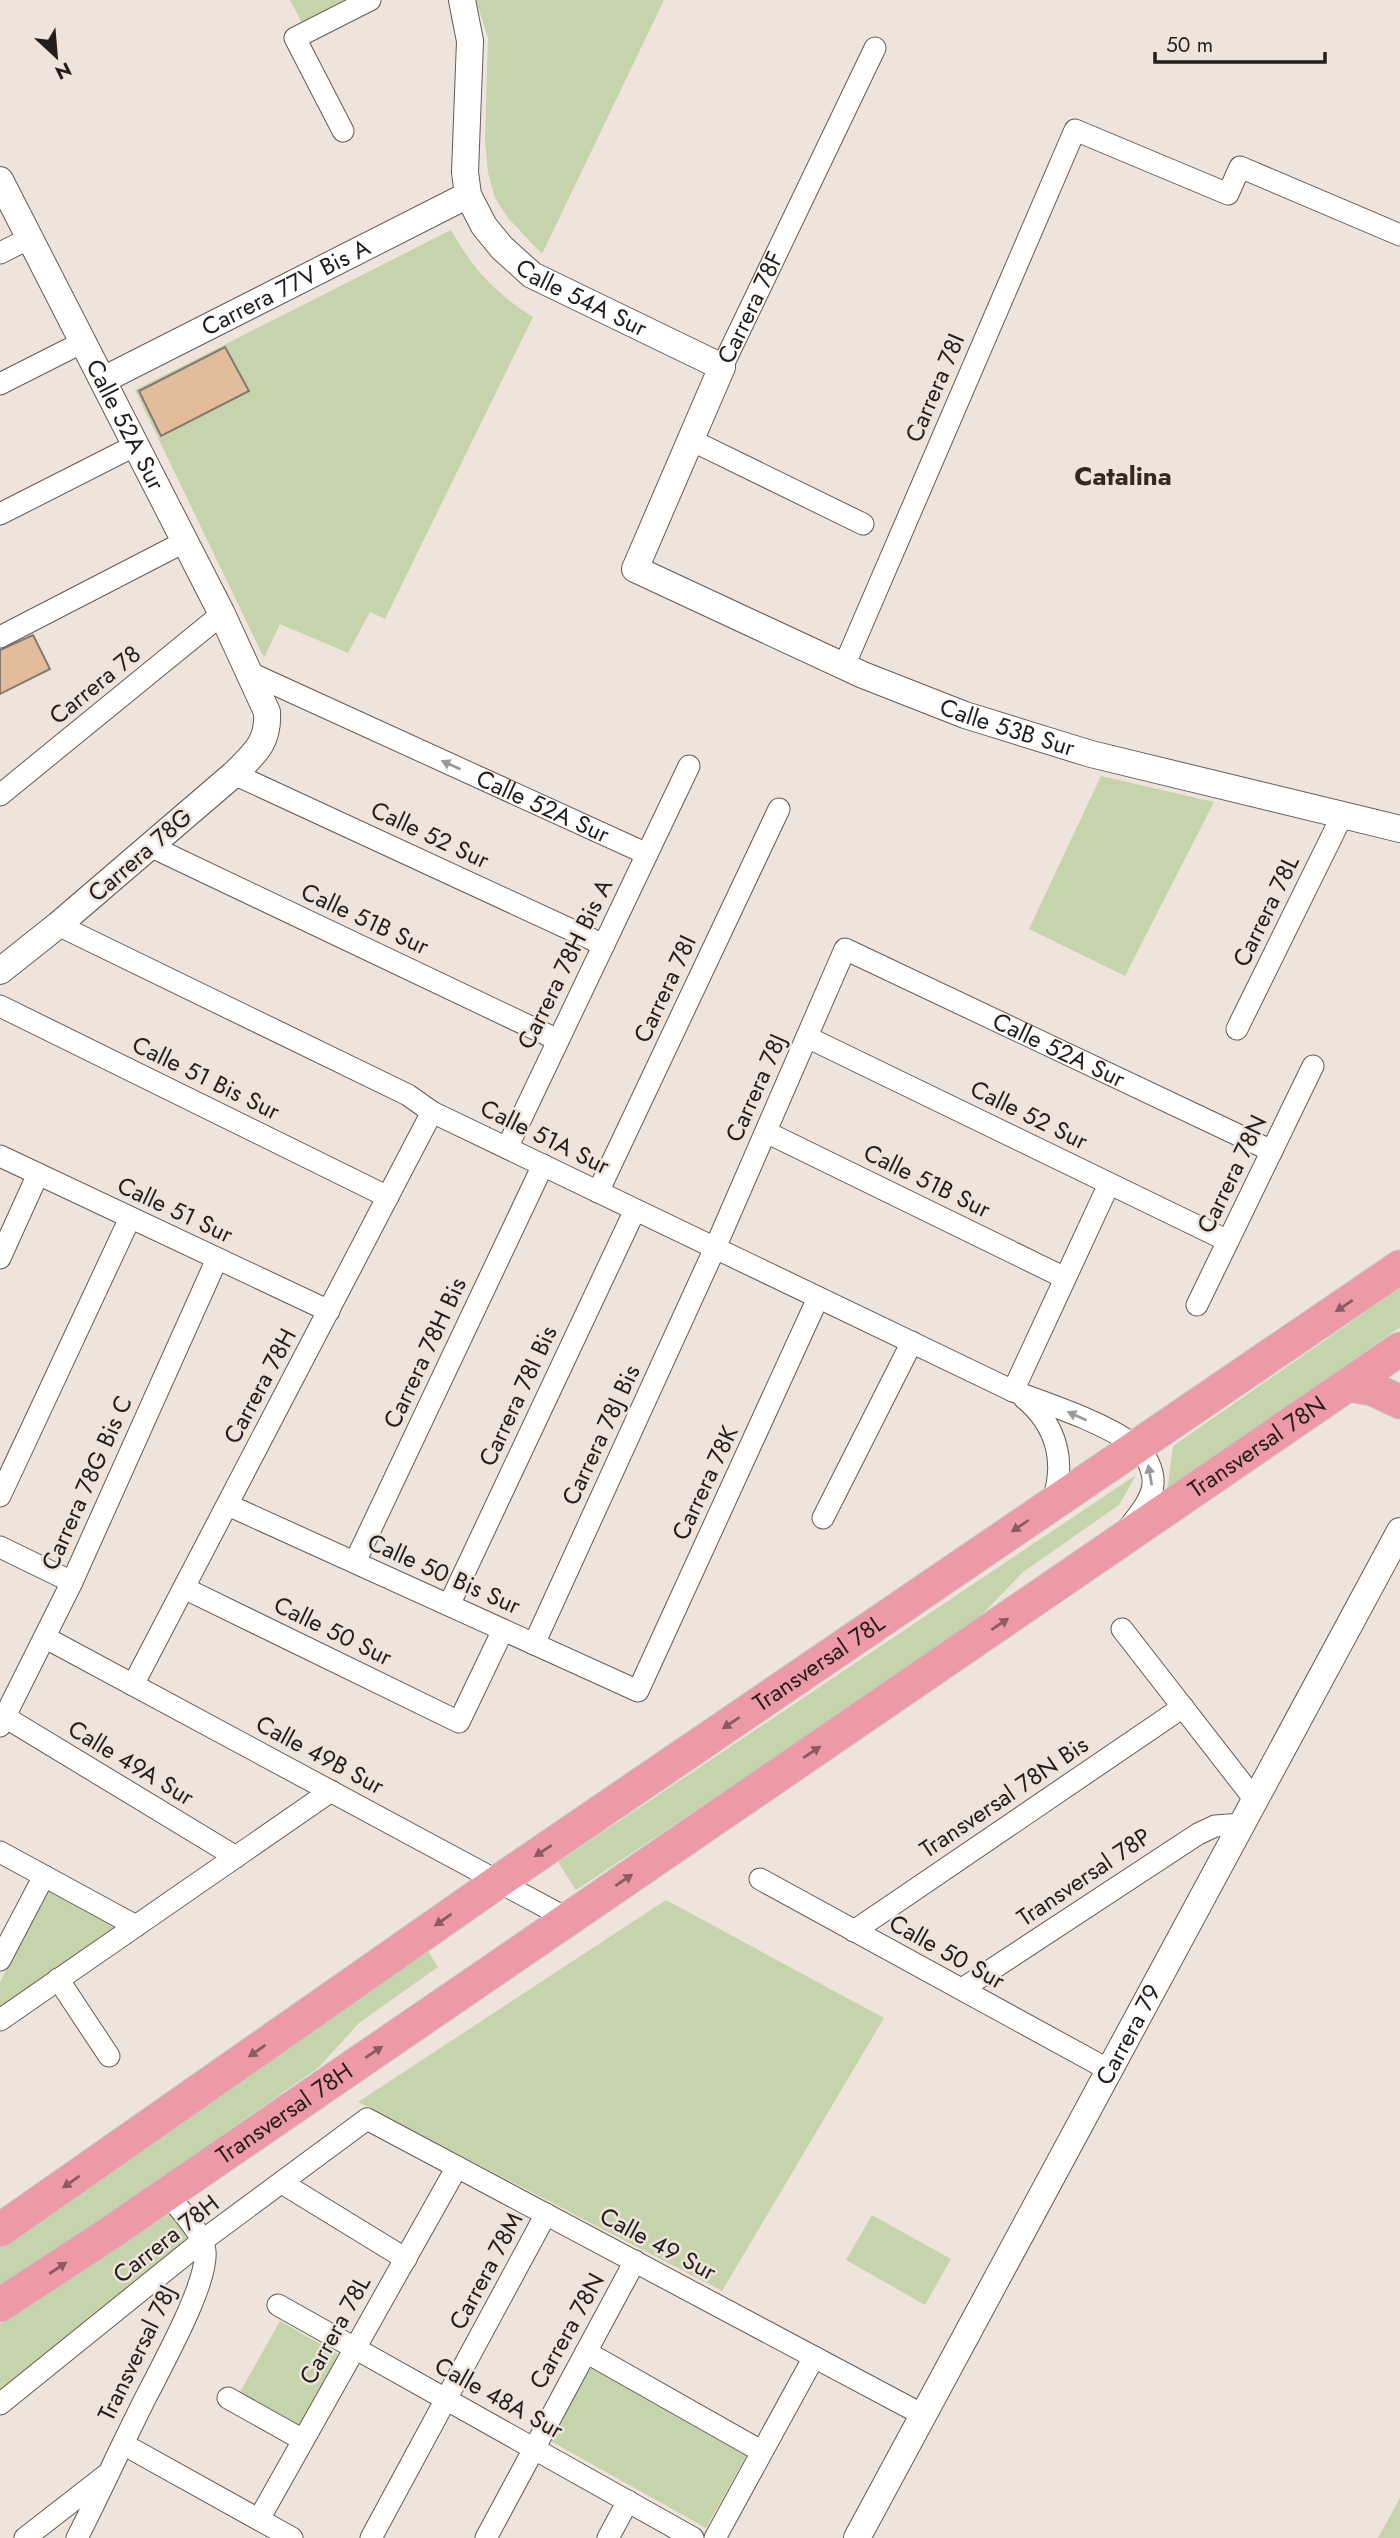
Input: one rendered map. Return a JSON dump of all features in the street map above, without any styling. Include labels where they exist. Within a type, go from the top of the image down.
[{"type":"main road","points":[[1137,1447],[1400,1267]]},
{"type":"main road","name":"Transversal 78N","points":[[1116,1544],[1400,1349]]},
{"type":"main road","points":[[1348,1385],[1373,1389],[1400,1402]]},
{"type":"main road","name":"Transversal 78L","points":[[499,1881],[1137,1447]]},
{"type":"main road","points":[[568,1919],[1116,1544]]},
{"type":"main road","points":[[0,2230],[499,1881]]},
{"type":"main road","name":"Transversal 78H","points":[[0,2305],[568,1919]]},
{"type":"street","points":[[344,131],[295,38],[370,0]]},
{"type":"street","points":[[461,0],[470,41],[465,172],[468,195]]},
{"type":"street","name":"Carrera 78F","points":[[635,569],[722,368],[876,48]]},
{"type":"street","name":"Carrera 78I","points":[[844,666],[1075,130],[1228,194],[1240,167],[1400,235]]},
{"type":"street","name":"Calle 52A Sur","points":[[0,180],[222,614],[267,712],[268,728]]},
{"type":"street","name":"Calle 54A Sur","points":[[468,195],[484,226],[502,248],[532,275],[722,368]]},
{"type":"street","name":"Carrera 77V Bis A","points":[[103,380],[468,195]]},
{"type":"street","points":[[0,253],[30,238]]},
{"type":"street","points":[[0,384],[83,342]]},
{"type":"street","points":[[691,440],[863,524]]},
{"type":"street","points":[[0,514],[136,445]]},
{"type":"street","points":[[0,637],[186,541]]},
{"type":"street","name":"Calle 53B Sur","points":[[635,569],[844,666],[942,706],[1018,732],[1091,754],[1400,829]]},
{"type":"street","name":"Carrera 78","points":[[0,795],[222,614]]},
{"type":"street","name":"Calle 52A Sur","points":[[248,672],[647,854]]},
{"type":"street","name":"Carrera 78G","points":[[0,971],[58,925],[234,774],[258,749],[268,728]]},
{"type":"street","name":"Carrera 78H Bis A","points":[[507,1148],[689,766]]},
{"type":"street","name":"Calle 52 Sur","points":[[234,774],[604,945]]},
{"type":"street","name":"Carrera 78I","points":[[598,1192],[779,809]]},
{"type":"street","name":"Carrera 78L","points":[[1237,1029],[1342,816]]},
{"type":"street","name":"Calle 51B Sur","points":[[150,846],[558,1040]]},
{"type":"street","name":"Calle 51A Sur","points":[[58,925],[408,1095],[432,1112],[1013,1391],[1078,1415],[1137,1447]]},
{"type":"street","name":"Calle 52A Sur","points":[[845,949],[1272,1151]]},
{"type":"street","name":"Carrera 78J","points":[[715,1248],[845,949]]},
{"type":"street","name":"Calle 51 Bis Sur","points":[[0,1006],[388,1197]]},
{"type":"street","name":"Calle 52 Sur","points":[[807,1037],[1228,1241]]},
{"type":"street","name":"Carrera 78N","points":[[1197,1305],[1313,1066]]},
{"type":"street","name":"Carrera 78H","points":[[133,1685],[432,1112]]},
{"type":"street","name":"Calle 51B Sur","points":[[766,1132],[1065,1278]]},
{"type":"street","name":"Calle 51 Sur","points":[[0,1156],[329,1311]]},
{"type":"street","name":"Carrera 78H Bis","points":[[355,1562],[543,1165]]},
{"type":"street","points":[[0,1258],[38,1174]]},
{"type":"street","points":[[1013,1391],[1110,1184]]},
{"type":"street","name":"Carrera 78I Bis","points":[[449,1605],[635,1210]]},
{"type":"street","points":[[0,1496],[130,1218]]},
{"type":"street","name":"Carrera 78J Bis","points":[[534,1644],[715,1248]]},
{"type":"street","name":"Carrera 78G Bis C","points":[[2,1719],[46,1638],[217,1259]]},
{"type":"street","name":"Carrera 78K","points":[[638,1690],[818,1297]]},
{"type":"street","points":[[822,1518],[912,1342]]},
{"type":"street","name":"Calle 51A Sur","points":[[1013,1391],[1037,1410],[1053,1435],[1060,1464],[1051,1505]]},
{"type":"street","points":[[1116,1544],[1142,1510],[1153,1485],[1149,1463],[1137,1447]]},
{"type":"street","name":"Calle 50 Bis Sur","points":[[228,1505],[638,1690]]},
{"type":"street","name":"Carrera 79","points":[[857,2538],[1400,1531]]},
{"type":"street","points":[[0,1547],[72,1582]]},
{"type":"street","name":"Calle 50 Sur","points":[[184,1588],[459,1722],[503,1630]]},
{"type":"street","points":[[1122,1629],[1255,1800]]},
{"type":"street","name":"Calle 49B Sur","points":[[46,1638],[568,1919]]},
{"type":"street","name":"Transversal 78N Bis","points":[[854,1931],[1183,1707]]},
{"type":"street","name":"Calle 49A Sur","points":[[2,1719],[236,1857]]},
{"type":"street","points":[[0,2020],[331,1791]]},
{"type":"street","name":"Transversal 78P","points":[[962,1990],[1198,1834],[1215,1826],[1242,1824]]},
{"type":"street","points":[[0,1852],[136,1926]]},
{"type":"street","points":[[0,1960],[44,1876]]},
{"type":"street","name":"Calle 50 Sur","points":[[760,1880],[1110,2070]]},
{"type":"street","points":[[58,1979],[109,2056]]},
{"type":"street","name":"Carrera 78H","points":[[0,2404],[202,2241],[367,2119]]},
{"type":"street","name":"Calle 49 Sur","points":[[367,2119],[923,2415]]},
{"type":"street","name":"Carrera 78L","points":[[258,2519],[457,2167]]},
{"type":"street","points":[[282,2183],[406,2259]]},
{"type":"street","points":[[167,2193],[202,2241]]},
{"type":"street","name":"Carrera 78M","points":[[371,2538],[546,2214]]},
{"type":"street","name":"Transversal 78J","points":[[77,2538],[196,2294],[204,2267],[205,2252],[202,2241]]},
{"type":"street","name":"Carrera 78N","points":[[486,2538],[635,2261]]},
{"type":"street","name":"Calle 48A Sur","points":[[278,2305],[694,2538]]},
{"type":"street","points":[[586,2352],[761,2451]]},
{"type":"street","points":[[715,2538],[814,2357]]},
{"type":"street","points":[[228,2398],[303,2440]]},
{"type":"street","points":[[122,2444],[292,2538]]},
{"type":"street","points":[[25,2538],[112,2471]]},
{"type":"street","points":[[608,2538],[628,2501]]},
{"type":"green space","points":[[290,0],[344,0],[302,23]]},
{"type":"green space","points":[[476,0],[664,0],[542,254],[508,218],[495,198],[488,173],[485,140],[488,38]]},
{"type":"green space","points":[[451,230],[486,279],[533,317],[385,619],[370,612],[348,653],[280,624],[264,658],[135,390]]},
{"type":"green space","points":[[1101,776],[1214,802],[1125,976],[1029,929]]},
{"type":"green space","points":[[1400,1288],[1400,1327],[1167,1492],[1173,1446]]},
{"type":"green space","points":[[1136,1475],[1119,1505],[1023,1572],[966,1631],[576,1890],[558,1862]]},
{"type":"green space","points":[[49,1889],[117,1926],[0,2011],[0,1982]]},
{"type":"green space","points":[[666,1900],[884,2018],[722,2291],[358,2102]]},
{"type":"green space","points":[[426,1948],[438,1967],[359,2023],[319,2067],[97,2223],[0,2287],[0,2245]]},
{"type":"green space","points":[[171,2213],[190,2239],[0,2390],[0,2324]]},
{"type":"green space","points":[[872,2215],[951,2259],[925,2305],[846,2260]]},
{"type":"green space","points":[[280,2321],[340,2355],[299,2428],[239,2394]]},
{"type":"green space","points":[[588,2363],[748,2453],[706,2528],[545,2438]]},
{"type":"green space","points":[[1400,2498],[1400,2538],[1378,2538]]},
{"type":"building","points":[[225,347],[249,391],[161,436],[139,391]]},
{"type":"building","points":[[33,635],[50,669],[0,694],[0,650]]},
{"type":"district","name":"Catalina","points":[[1123,476]]}]
